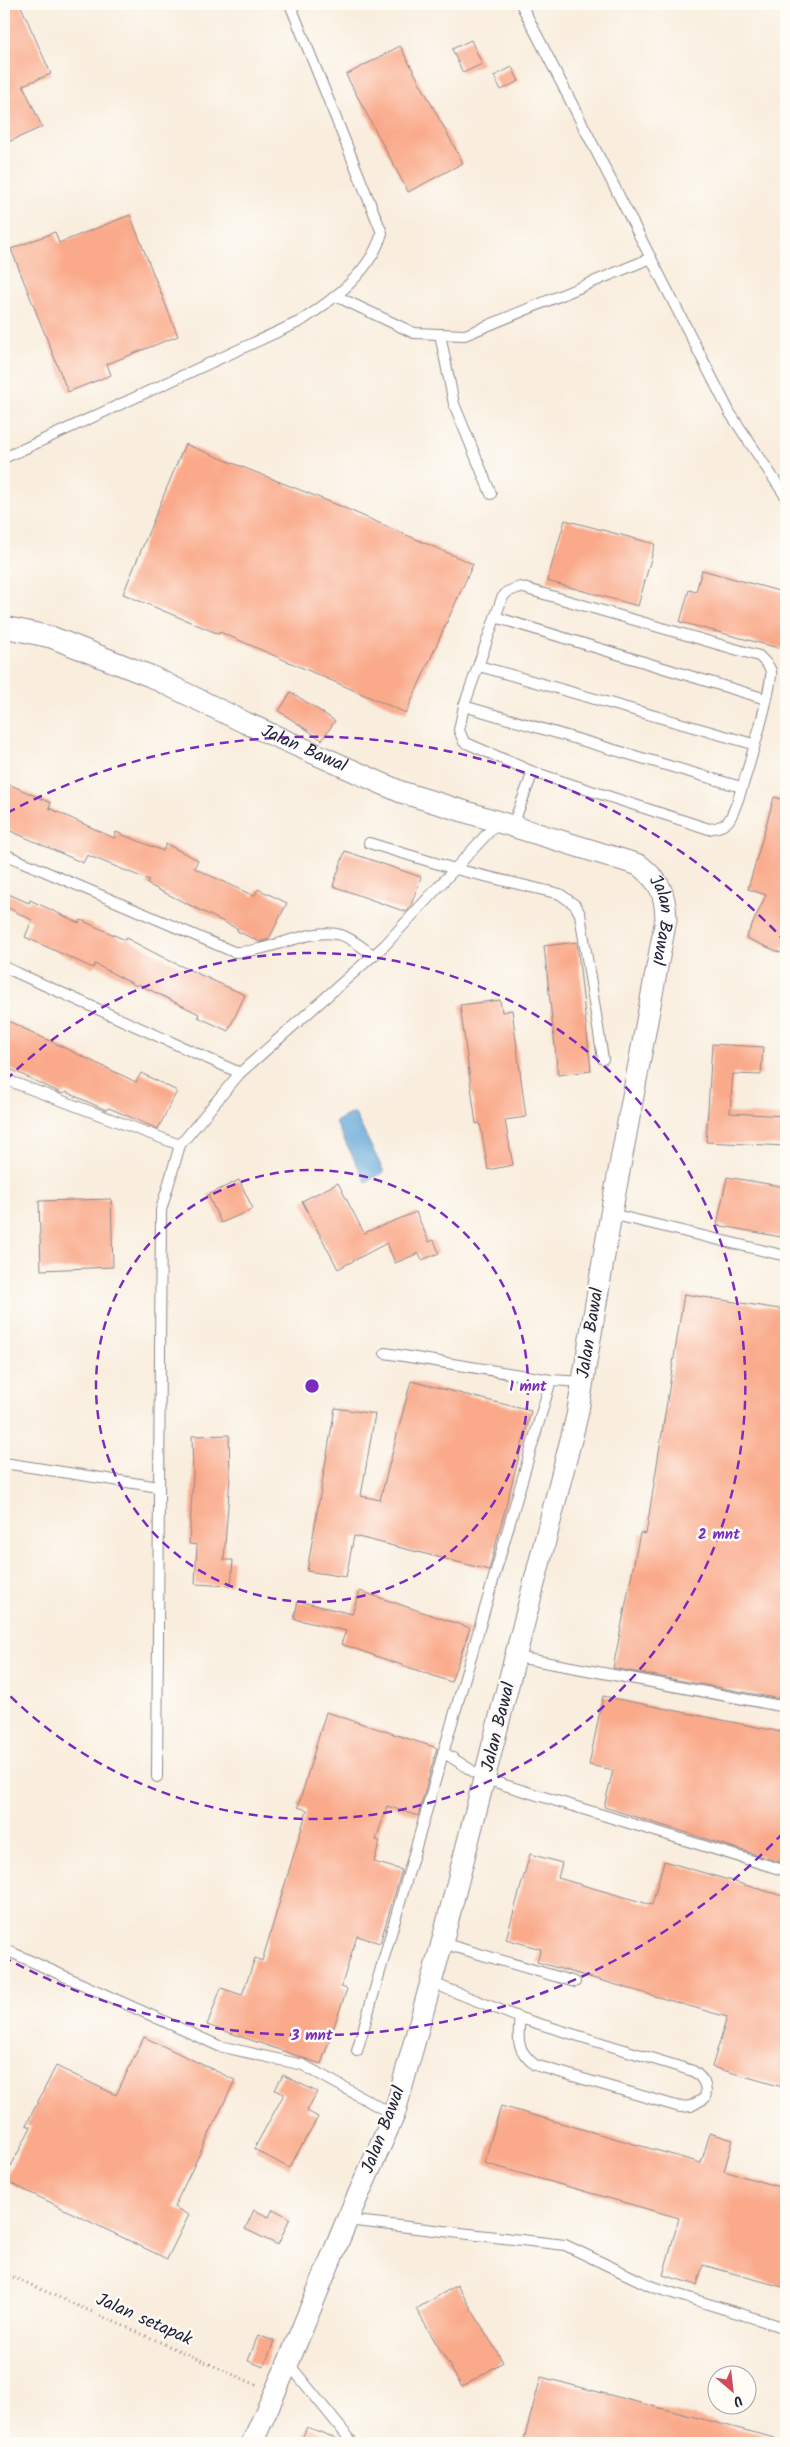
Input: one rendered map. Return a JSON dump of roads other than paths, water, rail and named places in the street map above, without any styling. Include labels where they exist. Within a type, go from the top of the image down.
[{"type":"street","name":"Jalan Bawal","points":[[4,627],[51,637],[150,676],[246,724],[401,792],[504,826],[639,865],[655,878],[666,898],[666,919],[611,1214],[577,1416],[486,1779],[394,2115],[252,2443]]},
{"type":"lane","points":[[4,458],[301,321],[338,297],[377,251],[382,233],[290,4]]},
{"type":"lane","points":[[521,4],[730,413],[786,497]]},
{"type":"lane","points":[[338,297],[414,333],[465,335],[651,258]]},
{"type":"lane","points":[[440,334],[454,404],[491,494]]},
{"type":"lane","points":[[520,587],[760,656],[769,666],[771,674],[766,699],[731,818],[721,826],[709,829],[533,772],[464,742],[459,730],[464,706],[478,666],[502,598],[507,592],[520,587]]},
{"type":"lane","points":[[495,617],[766,699]]},
{"type":"lane","points":[[478,666],[753,744]]},
{"type":"lane","points":[[464,706],[741,788]]},
{"type":"lane","points":[[157,1777],[161,1210],[180,1145],[240,1073],[374,956],[455,869],[504,826],[533,772]]},
{"type":"lane","points":[[369,843],[455,869],[560,894],[575,905],[580,914],[603,1059]]},
{"type":"lane","points":[[4,854],[234,952],[251,952],[313,934],[328,934],[342,935],[374,956]]},
{"type":"lane","points":[[4,967],[240,1073]]},
{"type":"lane","points":[[4,1078],[180,1145]]},
{"type":"lane","points":[[611,1214],[786,1256]]},
{"type":"lane","points":[[385,1353],[551,1380],[583,1382]]},
{"type":"lane","points":[[357,2051],[551,1380]]},
{"type":"lane","points":[[4,1463],[159,1488]]},
{"type":"lane","points":[[517,1657],[786,1708]]},
{"type":"lane","points":[[444,1752],[486,1779],[786,1871]]},
{"type":"lane","points":[[442,1943],[575,1982]]},
{"type":"lane","points":[[4,1949],[219,2046],[303,2065],[394,2115]]},
{"type":"lane","points":[[430,1982],[520,2018],[693,2071],[705,2082],[707,2090],[705,2098],[691,2106],[680,2107],[534,2065],[520,2050],[517,2040],[520,2018]]},
{"type":"lane","points":[[347,2220],[565,2245],[653,2287],[786,2328]]},
{"type":"lane","points":[[288,2363],[353,2443]]},
{"type":"water","points":[[354,1112],[384,1172],[366,1182],[335,1122]]}]
